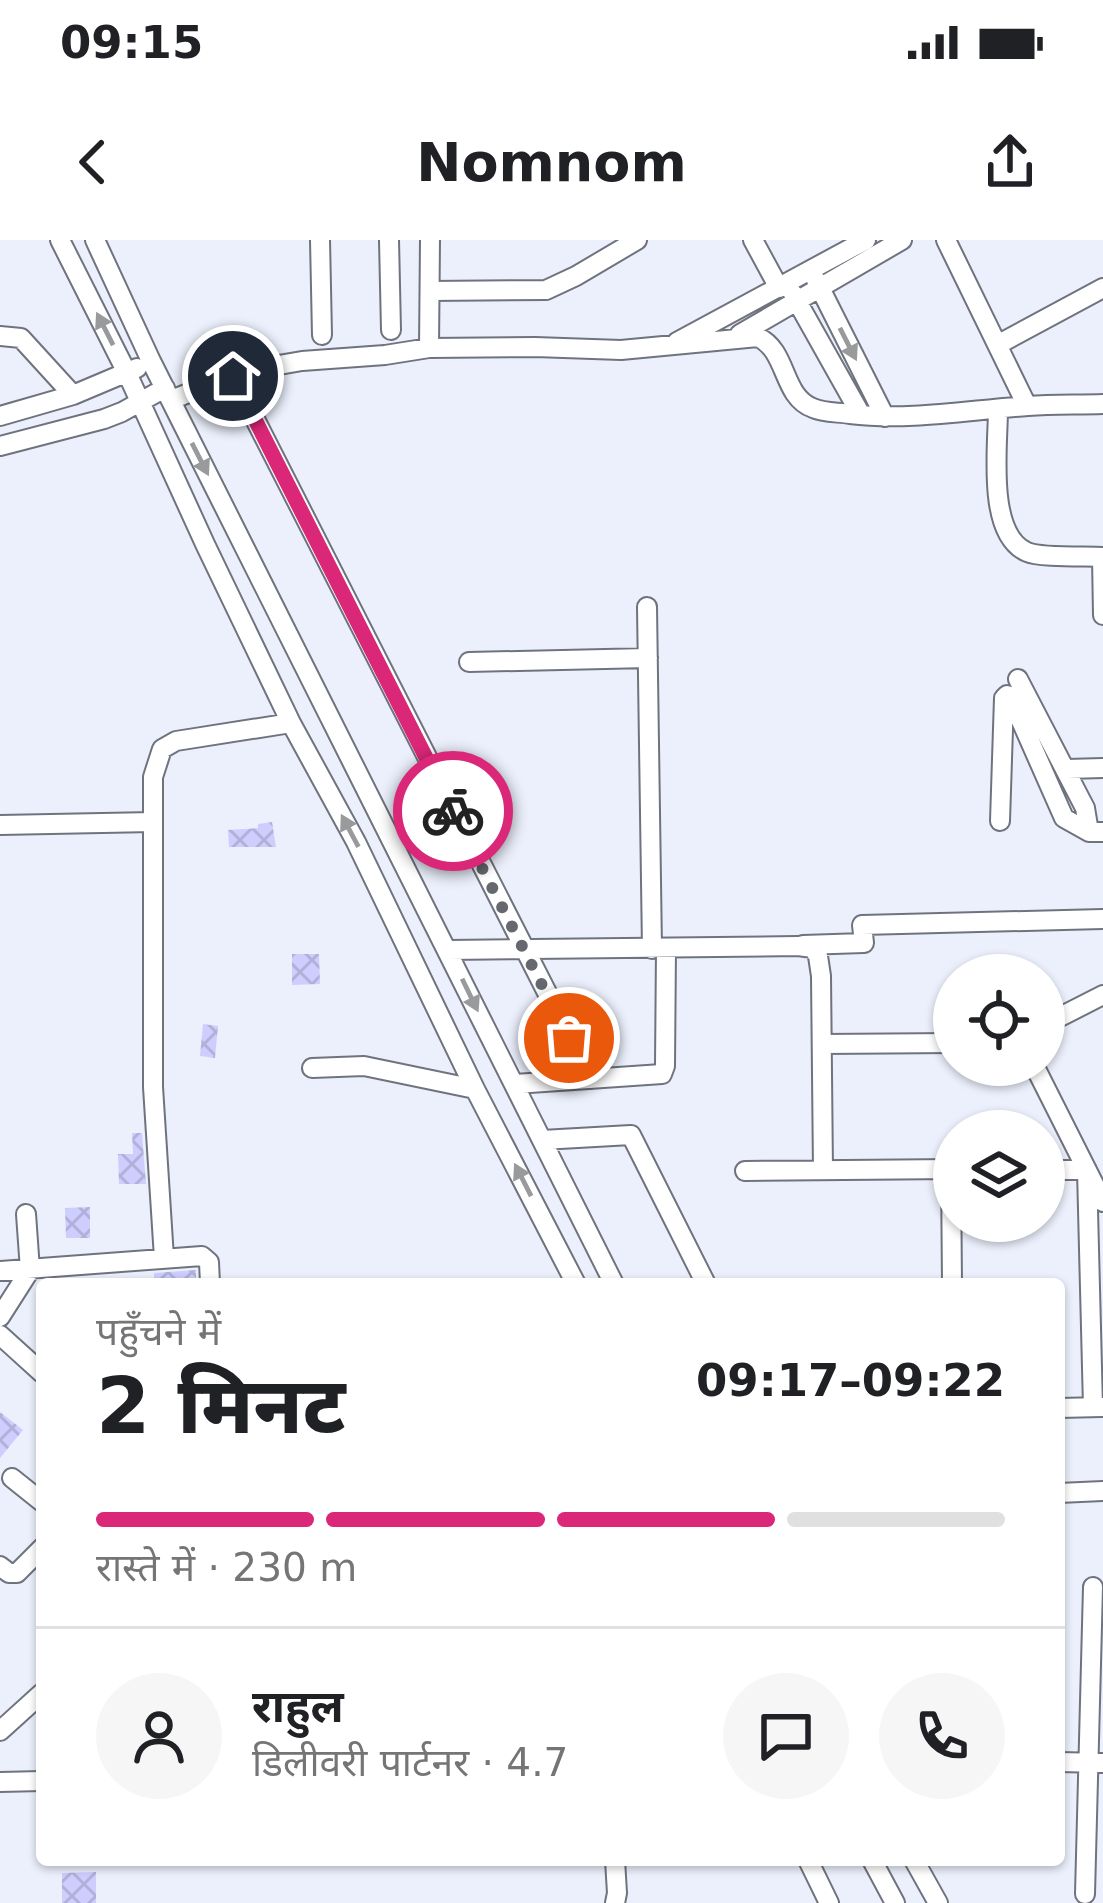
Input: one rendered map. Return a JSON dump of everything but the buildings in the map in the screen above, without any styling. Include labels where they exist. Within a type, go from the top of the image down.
[{"type":"street","points":[[60,240],[291,723],[356,842],[573,1278]]},
{"type":"street","points":[[95,240],[151,361],[611,1278]]},
{"type":"street","points":[[320,240],[322,335]]},
{"type":"street","points":[[389,240],[391,330]]},
{"type":"street","points":[[429,348],[430,240]]},
{"type":"street","points":[[430,291],[546,290],[637,240]]},
{"type":"street","points":[[753,240],[861,415]]},
{"type":"street","points":[[816,279],[866,240]]},
{"type":"street","points":[[668,347],[902,240]]},
{"type":"street","points":[[946,240],[1027,406]]},
{"type":"street","points":[[816,279],[885,418]]},
{"type":"street","points":[[999,344],[1103,287]]},
{"type":"street","points":[[734,338],[788,290]]},
{"type":"street","points":[[0,336],[21,338],[73,395]]},
{"type":"street","points":[[0,446],[104,419],[140,402],[268,366],[429,348],[621,350],[758,337],[775,350],[793,391],[810,408],[885,418],[1103,404]]},
{"type":"street","points":[[0,416],[73,395],[151,361]]},
{"type":"street","points":[[233,376],[591,1079]]},
{"type":"street","points":[[998,409],[998,505],[1004,525],[1029,554],[1102,557],[1103,615]]},
{"type":"street","points":[[205,544],[236,530]]},
{"type":"street","points":[[514,1084],[662,1074],[665,1066],[647,607]]},
{"type":"street","points":[[469,662],[648,658]]},
{"type":"street","points":[[1018,679],[1096,832]]},
{"type":"street","points":[[1000,821],[1007,695],[1064,818],[1096,832]]},
{"type":"street","points":[[164,1258],[153,1087],[153,776],[163,748],[176,741],[291,723]]},
{"type":"street","points":[[1066,769],[1103,768]]},
{"type":"street","points":[[0,825],[153,822]]},
{"type":"street","points":[[448,950],[865,943],[862,925],[1103,919]]},
{"type":"street","points":[[798,946],[812,948],[818,956],[824,1170]]},
{"type":"street","points":[[1065,1014],[1103,995]]},
{"type":"street","points":[[822,1044],[933,1043]]},
{"type":"street","points":[[312,1068],[364,1066],[476,1089]]},
{"type":"street","points":[[1045,1086],[1103,1202]]},
{"type":"street","points":[[542,1140],[631,1135],[703,1278]]},
{"type":"street","points":[[745,1171],[933,1169]]},
{"type":"street","points":[[1065,1170],[1087,1170]]},
{"type":"street","points":[[1065,1408],[1098,1407],[1087,1170]]},
{"type":"street","points":[[0,1318],[30,1270],[26,1214]]},
{"type":"street","points":[[952,1242],[952,1278]]},
{"type":"street","points":[[0,1271],[208,1258],[210,1278]]},
{"type":"street","points":[[0,1335],[36,1367]]},
{"type":"street","points":[[11,1478],[36,1497]]},
{"type":"street","points":[[1065,1493],[1103,1491]]},
{"type":"street","points":[[0,1566],[16,1573],[36,1554]]},
{"type":"street","points":[[1085,1894],[1095,1763],[1093,1587]]},
{"type":"street","points":[[0,1731],[36,1698]]},
{"type":"street","points":[[1065,1762],[1095,1763]]},
{"type":"street","points":[[0,1782],[36,1781]]},
{"type":"street","points":[[615,1866],[615,1903]]},
{"type":"street","points":[[811,1866],[829,1903]]},
{"type":"street","points":[[875,1866],[895,1903]]},
{"type":"street","points":[[917,1866],[938,1903]]},
{"type":"way so far","points":[[453,811],[569,1038]]},
{"type":"route","points":[[233,376],[453,811]]}]
